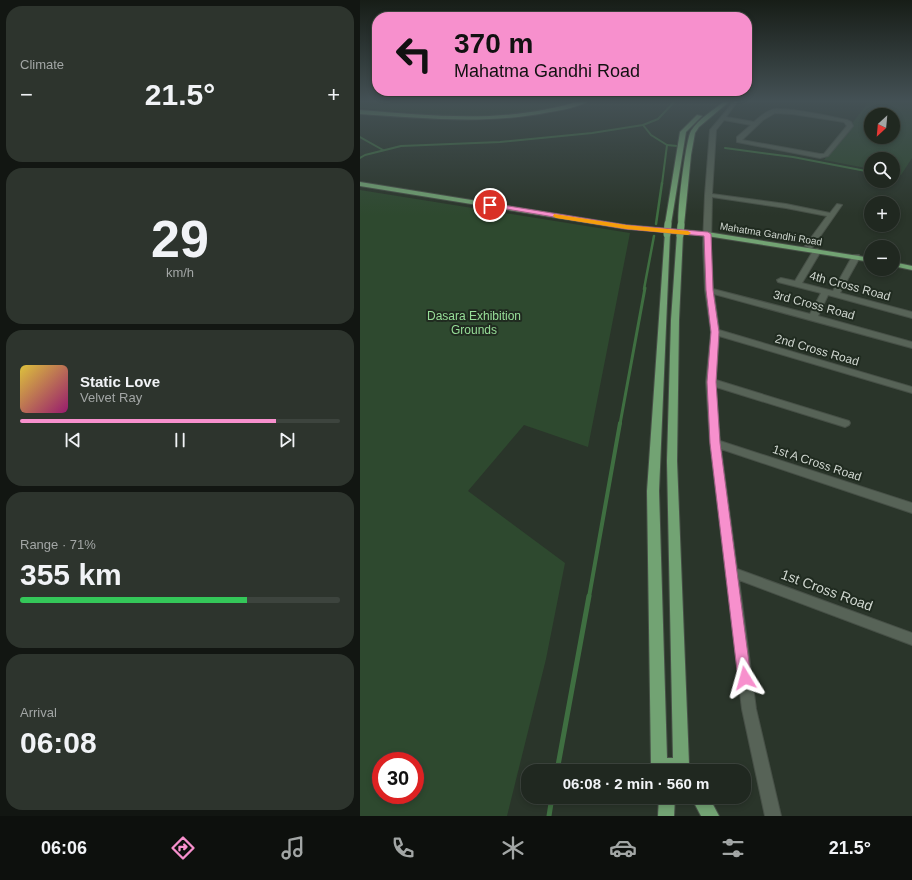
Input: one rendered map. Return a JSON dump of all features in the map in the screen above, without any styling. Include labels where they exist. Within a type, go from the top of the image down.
[{"type":"main road","points":[[660,764],[653,491],[668,229],[682,138]]},
{"type":"main road","points":[[681,764],[672,461],[680,230],[691,138]]},
{"type":"main road","name":"Mahatma Gandhi Road","points":[[360,180],[624,222],[707,232],[864,255]]},
{"type":"main road","name":"Mahatma Gandhi Road","points":[[360,184],[626,227],[707,232],[864,259]]},
{"type":"main road","points":[[900,261],[912,263]]},
{"type":"main road","points":[[900,265],[912,268]]},
{"type":"main road","points":[[666,804],[666,816]]},
{"type":"main road","points":[[703,804],[711,816]]},
{"type":"street","points":[[712,138],[707,232],[709,290],[715,332],[711,382],[715,443],[749,708],[773,816]]},
{"type":"street","points":[[739,138],[739,141],[820,156],[826,154],[839,138]]},
{"type":"street","points":[[708,195],[786,206],[831,215]]},
{"type":"street","points":[[809,246],[839,205]]},
{"type":"street","points":[[798,284],[817,251]]},
{"type":"street","points":[[814,317],[856,257]]},
{"type":"street","name":"4th Cross Road","points":[[781,280],[912,314]]},
{"type":"street","name":"3rd Cross Road","points":[[709,290],[814,317],[912,345]]},
{"type":"street","name":"2nd Cross Road","points":[[715,332],[912,390]]},
{"type":"street","points":[[711,382],[845,423]]},
{"type":"street","name":"1st A Cross Road","points":[[715,443],[912,508]]},
{"type":"street","name":"1st Cross Road","points":[[731,572],[912,639]]},
{"type":"green space","points":[[841,138],[864,138],[864,144],[900,144],[900,138],[912,138],[912,158],[901,175],[900,152],[864,152],[864,168],[824,160]]},
{"type":"green space","name":"Dasara Exhibition Grounds","points":[[360,190],[630,233],[588,447],[524,425],[468,491],[565,563],[546,659],[507,816],[360,816]]},
{"type":"waterway","points":[[362,138],[383,150]]},
{"type":"waterway","points":[[360,158],[365,155],[401,146],[500,142],[540,138]]},
{"type":"waterway","points":[[656,138],[667,145]]},
{"type":"waterway","points":[[662,184],[667,145]]},
{"type":"waterway","points":[[667,145],[677,146]]},
{"type":"waterway","points":[[725,148],[793,157],[864,171]]},
{"type":"waterway","points":[[656,224],[662,183]]},
{"type":"waterway","points":[[644,289],[654,236]]},
{"type":"waterway","points":[[620,424],[645,288]]},
{"type":"waterway","points":[[589,597],[620,423]]},
{"type":"waterway","points":[[558,764],[589,596]]},
{"type":"waterway","points":[[549,816],[551,804]]},
{"type":"slow traffic","points":[[556,216],[626,227],[688,233]]},
{"type":"route","points":[[490,205],[626,227],[708,234],[709,290],[715,332],[711,382],[715,443],[745,678]]}]
